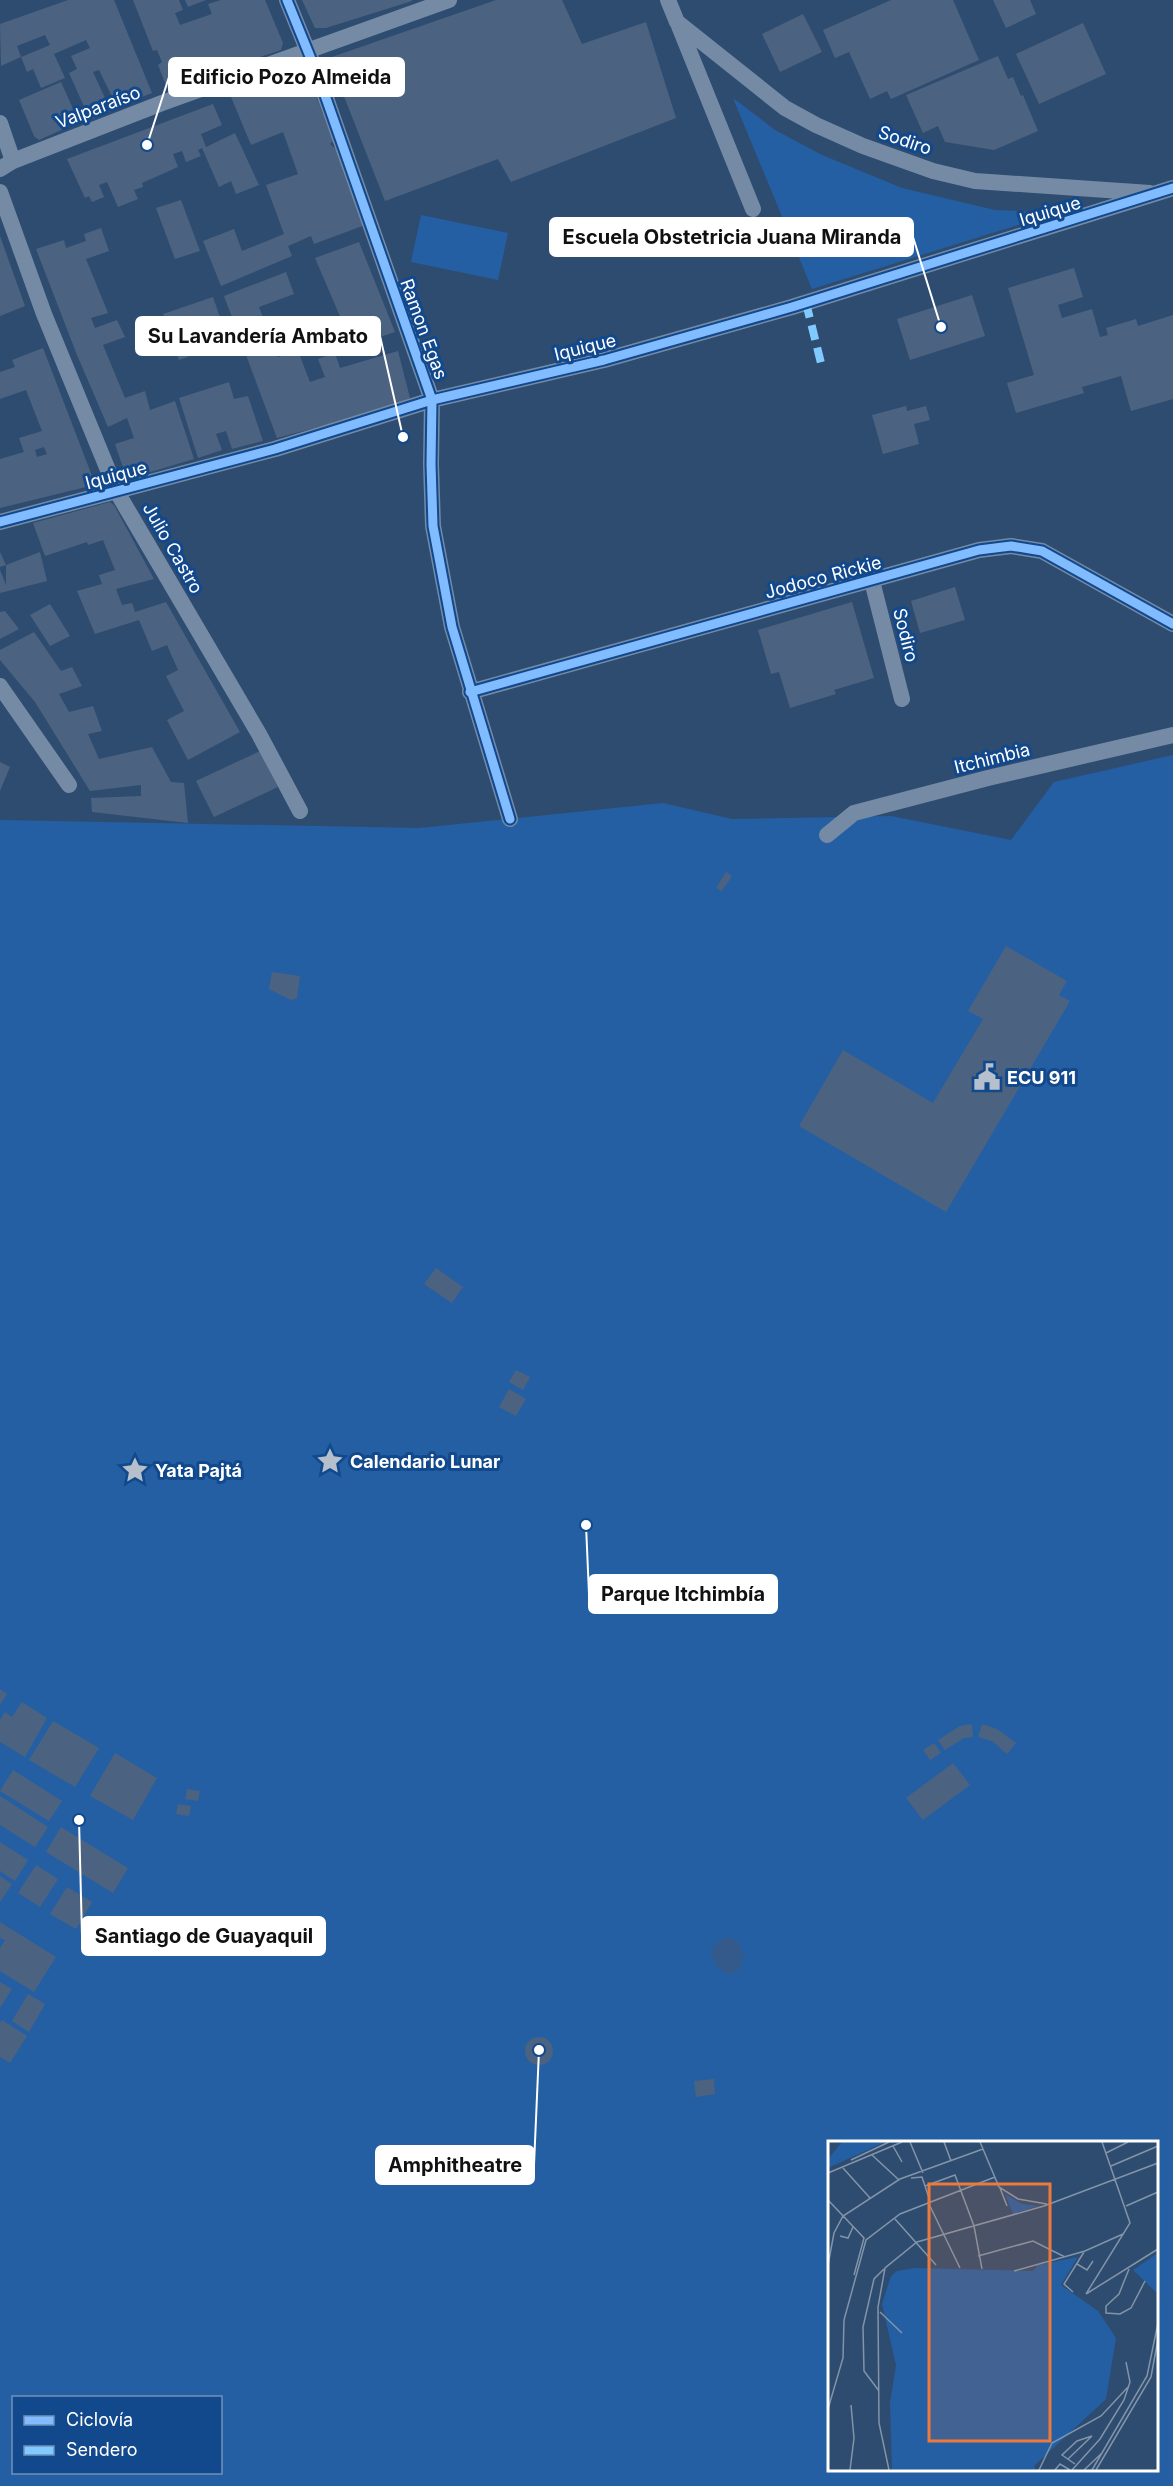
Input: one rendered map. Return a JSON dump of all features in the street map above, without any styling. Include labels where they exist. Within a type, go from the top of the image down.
[{"type":"street","name":"Ramon Egas","points":[[286,0],[308,51],[432,400],[433,526],[452,627],[510,819]]},
{"type":"street","name":"Valparaíso","points":[[7,165],[162,103],[449,0]]},
{"type":"street","name":"Sodiro","points":[[668,0],[753,209]]},
{"type":"street","name":"Sodiro","points":[[677,22],[785,108],[842,137],[910,163],[975,181],[1157,194]]},
{"type":"street","points":[[0,123],[7,165]]},
{"type":"street","name":"Iquique","points":[[0,522],[276,449],[432,400],[604,360],[792,307],[1173,188]]},
{"type":"street","name":"Julio Castro","points":[[0,192],[44,315],[117,492],[253,724],[300,811]]},
{"type":"street","name":"Jodoco Rickie","points":[[470,692],[980,550],[1011,546],[1042,551],[1173,624]]},
{"type":"street","name":"Sodiro","points":[[872,581],[902,699]]},
{"type":"street","points":[[0,686],[69,784]]},
{"type":"street","name":"Itchimbia","points":[[827,835],[854,813],[988,778],[1173,735]]},
{"type":"shaded area","points":[[733,98],[775,130],[822,155],[902,188],[995,210],[1057,213],[812,289]]},
{"type":"shaded area","points":[[421,215],[508,233],[498,280],[411,262]]},
{"type":"shaded area","points":[[1173,755],[1173,2486],[0,2486],[0,820],[419,828],[663,803],[732,819],[891,816],[1011,840],[1054,782]]},
{"type":"shaded area","points":[[727,1937],[738,1941],[744,1957],[739,1969],[731,1974],[719,1969],[712,1950],[716,1943]]},
{"type":"building","points":[[68,0],[114,0],[152,93],[117,107],[99,70],[93,72],[111,111],[90,120],[69,73],[77,69],[71,56],[90,48],[86,40],[54,54],[65,78],[41,88],[33,69],[27,72],[21,57],[1,66],[0,24]],"holes":[[[45,35],[50,45],[21,57],[17,46]]]},
{"type":"building","points":[[133,0],[179,0],[183,10],[175,13],[180,25],[212,14],[208,4],[221,0],[265,0],[283,43],[281,50],[167,88],[158,65],[162,62],[157,50],[153,51]]},
{"type":"building","points":[[185,0],[206,0],[188,7]]},
{"type":"building","points":[[302,0],[412,1],[326,28],[315,28]]},
{"type":"building","points":[[496,0],[562,0],[582,44],[646,22],[676,118],[511,182],[498,159],[385,201],[329,58]]},
{"type":"building","points":[[891,0],[953,0],[979,60],[891,99],[887,91],[870,99],[849,52],[835,58],[823,30]]},
{"type":"building","points":[[993,0],[1030,0],[1036,14],[1006,28]]},
{"type":"building","points":[[803,14],[822,52],[780,72],[762,34]]},
{"type":"building","points":[[1083,23],[1106,74],[1039,104],[1016,54]]},
{"type":"building","points":[[998,56],[1008,79],[1013,77],[1021,96],[1023,95],[1038,131],[994,150],[945,142],[938,126],[923,133],[906,95]]},
{"type":"building","points":[[306,69],[333,141],[330,144],[337,150],[365,225],[314,244],[311,236],[288,246],[292,256],[221,286],[203,241],[234,229],[242,251],[284,234],[266,185],[298,174],[283,132],[251,145],[231,97]]},
{"type":"building","points":[[61,82],[79,122],[39,140],[34,136],[19,100]]},
{"type":"building","points":[[213,104],[222,125],[201,134],[206,147],[235,133],[259,185],[236,194],[231,181],[219,187],[202,148],[198,150],[201,156],[186,162],[182,151],[173,154],[178,167],[142,183],[143,187],[134,190],[138,199],[118,207],[107,182],[99,185],[104,197],[92,202],[89,196],[85,198],[67,159]]},
{"type":"building","points":[[181,200],[200,251],[175,259],[156,208]]},
{"type":"building","points":[[101,228],[109,251],[86,259],[108,313],[91,318],[95,328],[117,320],[125,337],[103,345],[125,398],[145,391],[150,410],[175,401],[194,459],[127,479],[115,444],[134,438],[127,418],[108,427],[36,249],[64,240],[66,248],[86,241],[84,234]]},
{"type":"building","points":[[0,236],[25,306],[0,316]]},
{"type":"building","points":[[359,242],[395,332],[358,344],[351,342],[315,258]]},
{"type":"building","points":[[1074,268],[1083,297],[1058,305],[1062,318],[1092,309],[1100,337],[1108,335],[1106,328],[1136,319],[1138,326],[1173,315],[1173,399],[1131,411],[1121,376],[1082,387],[1084,393],[1016,413],[1007,383],[1034,375],[1008,288]]},
{"type":"building","points":[[286,272],[294,294],[259,307],[278,357],[298,351],[310,382],[325,377],[318,359],[335,353],[340,368],[398,351],[410,398],[387,409],[277,438],[224,296]]},
{"type":"building","points":[[972,295],[985,336],[910,360],[897,319]]},
{"type":"building","points":[[213,297],[224,329],[211,334],[215,345],[203,349],[200,339],[194,341],[198,353],[179,360],[163,314]]},
{"type":"building","points":[[43,348],[92,476],[86,487],[0,508],[0,459],[24,452],[19,438],[42,431],[26,390],[0,399],[0,372],[15,367],[12,360]],"holes":[[[44,447],[47,454],[37,457],[35,450]]]},
{"type":"building","points":[[229,382],[234,399],[248,396],[263,441],[232,449],[226,431],[216,434],[222,450],[198,458],[179,398]]},
{"type":"building","points":[[906,406],[907,411],[926,406],[930,420],[914,424],[919,444],[883,454],[872,415]]},
{"type":"building","points":[[110,502],[114,505],[154,579],[116,589],[122,605],[132,603],[135,612],[166,602],[240,732],[188,760],[167,720],[184,711],[166,676],[178,670],[167,645],[152,651],[139,620],[95,634],[77,591],[102,584],[99,575],[115,570],[103,540],[88,545],[87,542],[45,556],[33,523]]},
{"type":"building","points":[[0,552],[6,565],[0,567]]},
{"type":"building","points":[[40,552],[47,581],[0,593],[0,570],[6,585],[6,565]]},
{"type":"building","points":[[955,587],[965,620],[920,633],[911,601]]},
{"type":"building","points":[[852,602],[874,678],[834,690],[836,694],[790,708],[779,672],[771,674],[758,630]]},
{"type":"building","points":[[50,604],[70,636],[50,646],[30,615]]},
{"type":"building","points":[[5,611],[19,629],[0,639],[0,612]]},
{"type":"building","points":[[34,632],[61,671],[72,667],[82,686],[59,694],[69,712],[93,706],[102,731],[88,734],[99,759],[152,747],[171,782],[184,783],[188,823],[92,812],[91,798],[141,796],[141,785],[90,791],[35,702],[0,660],[0,650]]},
{"type":"building","points":[[260,751],[278,787],[214,817],[196,781]]},
{"type":"building","points":[[0,762],[10,767],[0,791]]},
{"type":"building","points":[[726,872],[732,876],[722,891],[716,888]]},
{"type":"building","name":"ECU 911","points":[[1006,946],[1067,981],[1059,995],[1070,1001],[946,1212],[799,1126],[843,1050],[933,1103],[983,1019],[968,1011]]},
{"type":"building","points":[[272,972],[300,976],[297,998],[291,1000],[269,989]]},
{"type":"building","points":[[436,1268],[463,1287],[452,1303],[424,1284]]},
{"type":"building","points":[[516,1370],[530,1377],[523,1390],[509,1382]]},
{"type":"building","points":[[509,1389],[526,1399],[516,1416],[499,1407]]},
{"type":"building","points":[[0,1689],[7,1694],[0,1705]]},
{"type":"building","points":[[22,1702],[47,1718],[25,1757],[0,1742],[0,1720],[5,1712],[12,1717]]},
{"type":"building","points":[[53,1721],[99,1748],[75,1787],[29,1760]]},
{"type":"building","points":[[972,1724],[973,1737],[964,1738],[945,1750],[938,1740],[960,1726]]},
{"type":"building","points":[[982,1724],[997,1729],[1016,1743],[1007,1754],[992,1741],[978,1737]]},
{"type":"building","points":[[934,1743],[941,1753],[930,1760],[923,1750]]},
{"type":"building","points":[[115,1753],[157,1778],[133,1820],[90,1796]]},
{"type":"building","points":[[953,1763],[970,1785],[923,1820],[906,1798]]},
{"type":"building","points":[[13,1770],[62,1801],[49,1821],[0,1791]]},
{"type":"building","points":[[187,1789],[200,1791],[198,1801],[185,1799]]},
{"type":"building","points":[[0,1796],[48,1827],[35,1847],[0,1825]]},
{"type":"building","points":[[178,1804],[191,1806],[189,1816],[176,1814]]},
{"type":"building","points":[[61,1827],[128,1868],[113,1893],[46,1852]]},
{"type":"building","points":[[0,1842],[28,1860],[15,1881],[0,1871]]},
{"type":"building","points":[[36,1865],[58,1879],[40,1907],[18,1893]]},
{"type":"building","points":[[0,1876],[12,1884],[0,1902]]},
{"type":"building","points":[[67,1887],[92,1902],[76,1929],[50,1914]]},
{"type":"building","points":[[0,1922],[56,1957],[34,1992],[0,1971],[0,1948],[5,1940],[0,1938]]},
{"type":"building","points":[[0,1982],[12,1989],[0,2008]]},
{"type":"building","points":[[28,1994],[45,2004],[29,2032],[12,2021]]},
{"type":"building","points":[[2,2020],[27,2036],[10,2063],[0,2057],[0,2023]]},
{"type":"building","points":[[539,2037],[549,2041],[553,2051],[549,2061],[539,2065],[529,2061],[525,2051],[529,2041]]},
{"type":"building","points":[[714,2079],[715,2094],[696,2097],[694,2081]]},
{"type":"marked path","points":[[806,303],[822,367]]},
{"type":"cycle path","points":[[287,0],[320,81],[432,400],[433,526],[452,627],[510,819]]},
{"type":"cycle path","points":[[0,522],[275,449],[432,400],[604,360],[792,307],[1173,188]]},
{"type":"cycle path","points":[[470,692],[979,550],[1011,546],[1042,551],[1173,624]]},
{"type":"place","name":"Edificio Pozo Almeida","points":[[147,145]]},
{"type":"place","name":"Escuela Obstetricia Juana Miranda","points":[[941,327]]},
{"type":"place","name":"Su Lavandería Ambato","points":[[403,437]]},
{"type":"place","name":"ECU 911","points":[[987,1077]]},
{"type":"place","name":"Calendario Lunar","points":[[330,1461]]},
{"type":"place","name":"Yata Pajtá","points":[[135,1470]]},
{"type":"place","name":"Parque Itchimbía","points":[[586,1525]]},
{"type":"place","name":"Santiago de Guayaquil","points":[[79,1820]]},
{"type":"place","name":"Amphitheatre","points":[[539,2050]]}]
